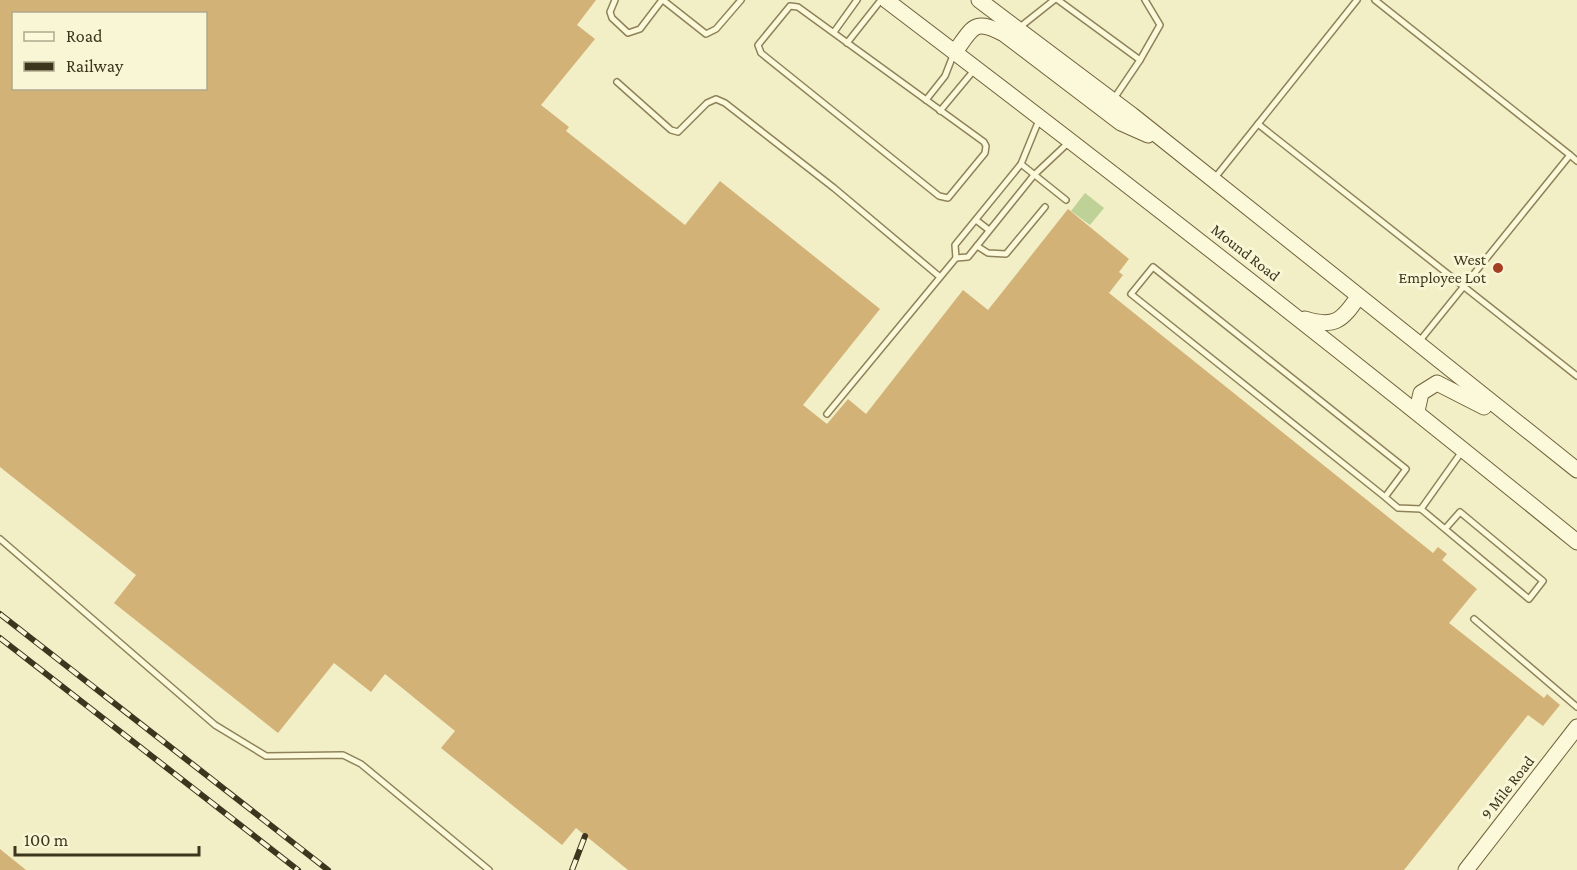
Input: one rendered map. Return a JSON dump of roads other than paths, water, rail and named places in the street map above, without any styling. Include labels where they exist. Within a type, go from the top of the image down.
[{"type":"main road","name":"Mound Road","points":[[886,0],[1072,140],[1300,317],[1577,542]]},
{"type":"main road","points":[[979,0],[1170,145],[1577,470]]},
{"type":"main road","points":[[955,52],[969,32],[978,25],[987,24],[1004,34],[1121,123],[1170,145]]},
{"type":"main road","points":[[1300,317],[1323,324],[1336,321],[1347,314],[1358,297]]},
{"type":"main road","points":[[1417,411],[1421,393],[1432,385],[1442,384],[1531,434]]},
{"type":"main road","name":"9 Mile Road","points":[[1466,870],[1577,726]]},
{"type":"lane","points":[[615,0],[610,7],[612,18],[628,33],[634,33],[640,29],[663,0],[706,34],[717,29],[741,0]]},
{"type":"lane","points":[[834,32],[857,0]]},
{"type":"lane","points":[[847,43],[881,0]]},
{"type":"lane","points":[[1017,29],[1056,0],[1140,60]]},
{"type":"lane","points":[[1112,100],[1140,60],[1160,25],[1145,0]]},
{"type":"lane","points":[[1213,180],[1357,0]]},
{"type":"lane","points":[[1375,0],[1577,161]]},
{"type":"lane","points":[[790,6],[798,7],[847,43],[986,146],[985,153],[958,187],[944,199],[758,49],[760,42],[790,6]]},
{"type":"lane","points":[[926,100],[945,76],[955,52]]},
{"type":"lane","points":[[940,111],[976,68]]},
{"type":"lane","points":[[617,82],[671,130],[678,132],[707,103],[716,99],[726,103],[834,188],[940,277]]},
{"type":"lane","points":[[827,414],[956,258],[955,245],[1021,164],[1040,116]]},
{"type":"lane","points":[[1258,124],[1577,376]]},
{"type":"lane","points":[[956,258],[968,257],[1034,175],[1072,140]]},
{"type":"lane","points":[[1417,344],[1570,155]]},
{"type":"lane","points":[[1021,164],[1066,200]]},
{"type":"lane","points":[[977,246],[988,254],[1006,254],[1045,207]]},
{"type":"lane","points":[[976,220],[989,230]]},
{"type":"lane","points":[[1385,497],[1406,469],[1153,267],[1131,294],[1398,508],[1421,510],[1445,530],[1529,599],[1543,581],[1460,512],[1445,530]]},
{"type":"lane","points":[[1421,510],[1463,449]]},
{"type":"lane","points":[[0,539],[215,725],[266,756],[343,755],[361,764],[489,870]]},
{"type":"lane","points":[[1474,619],[1577,707]]},
{"type":"railway","points":[[0,614],[328,870]]},
{"type":"railway","points":[[0,638],[298,870]]},
{"type":"railway","points":[[572,870],[585,836]]},
{"type":"place","name":"West Employee Lot","points":[[1498,268]]}]
